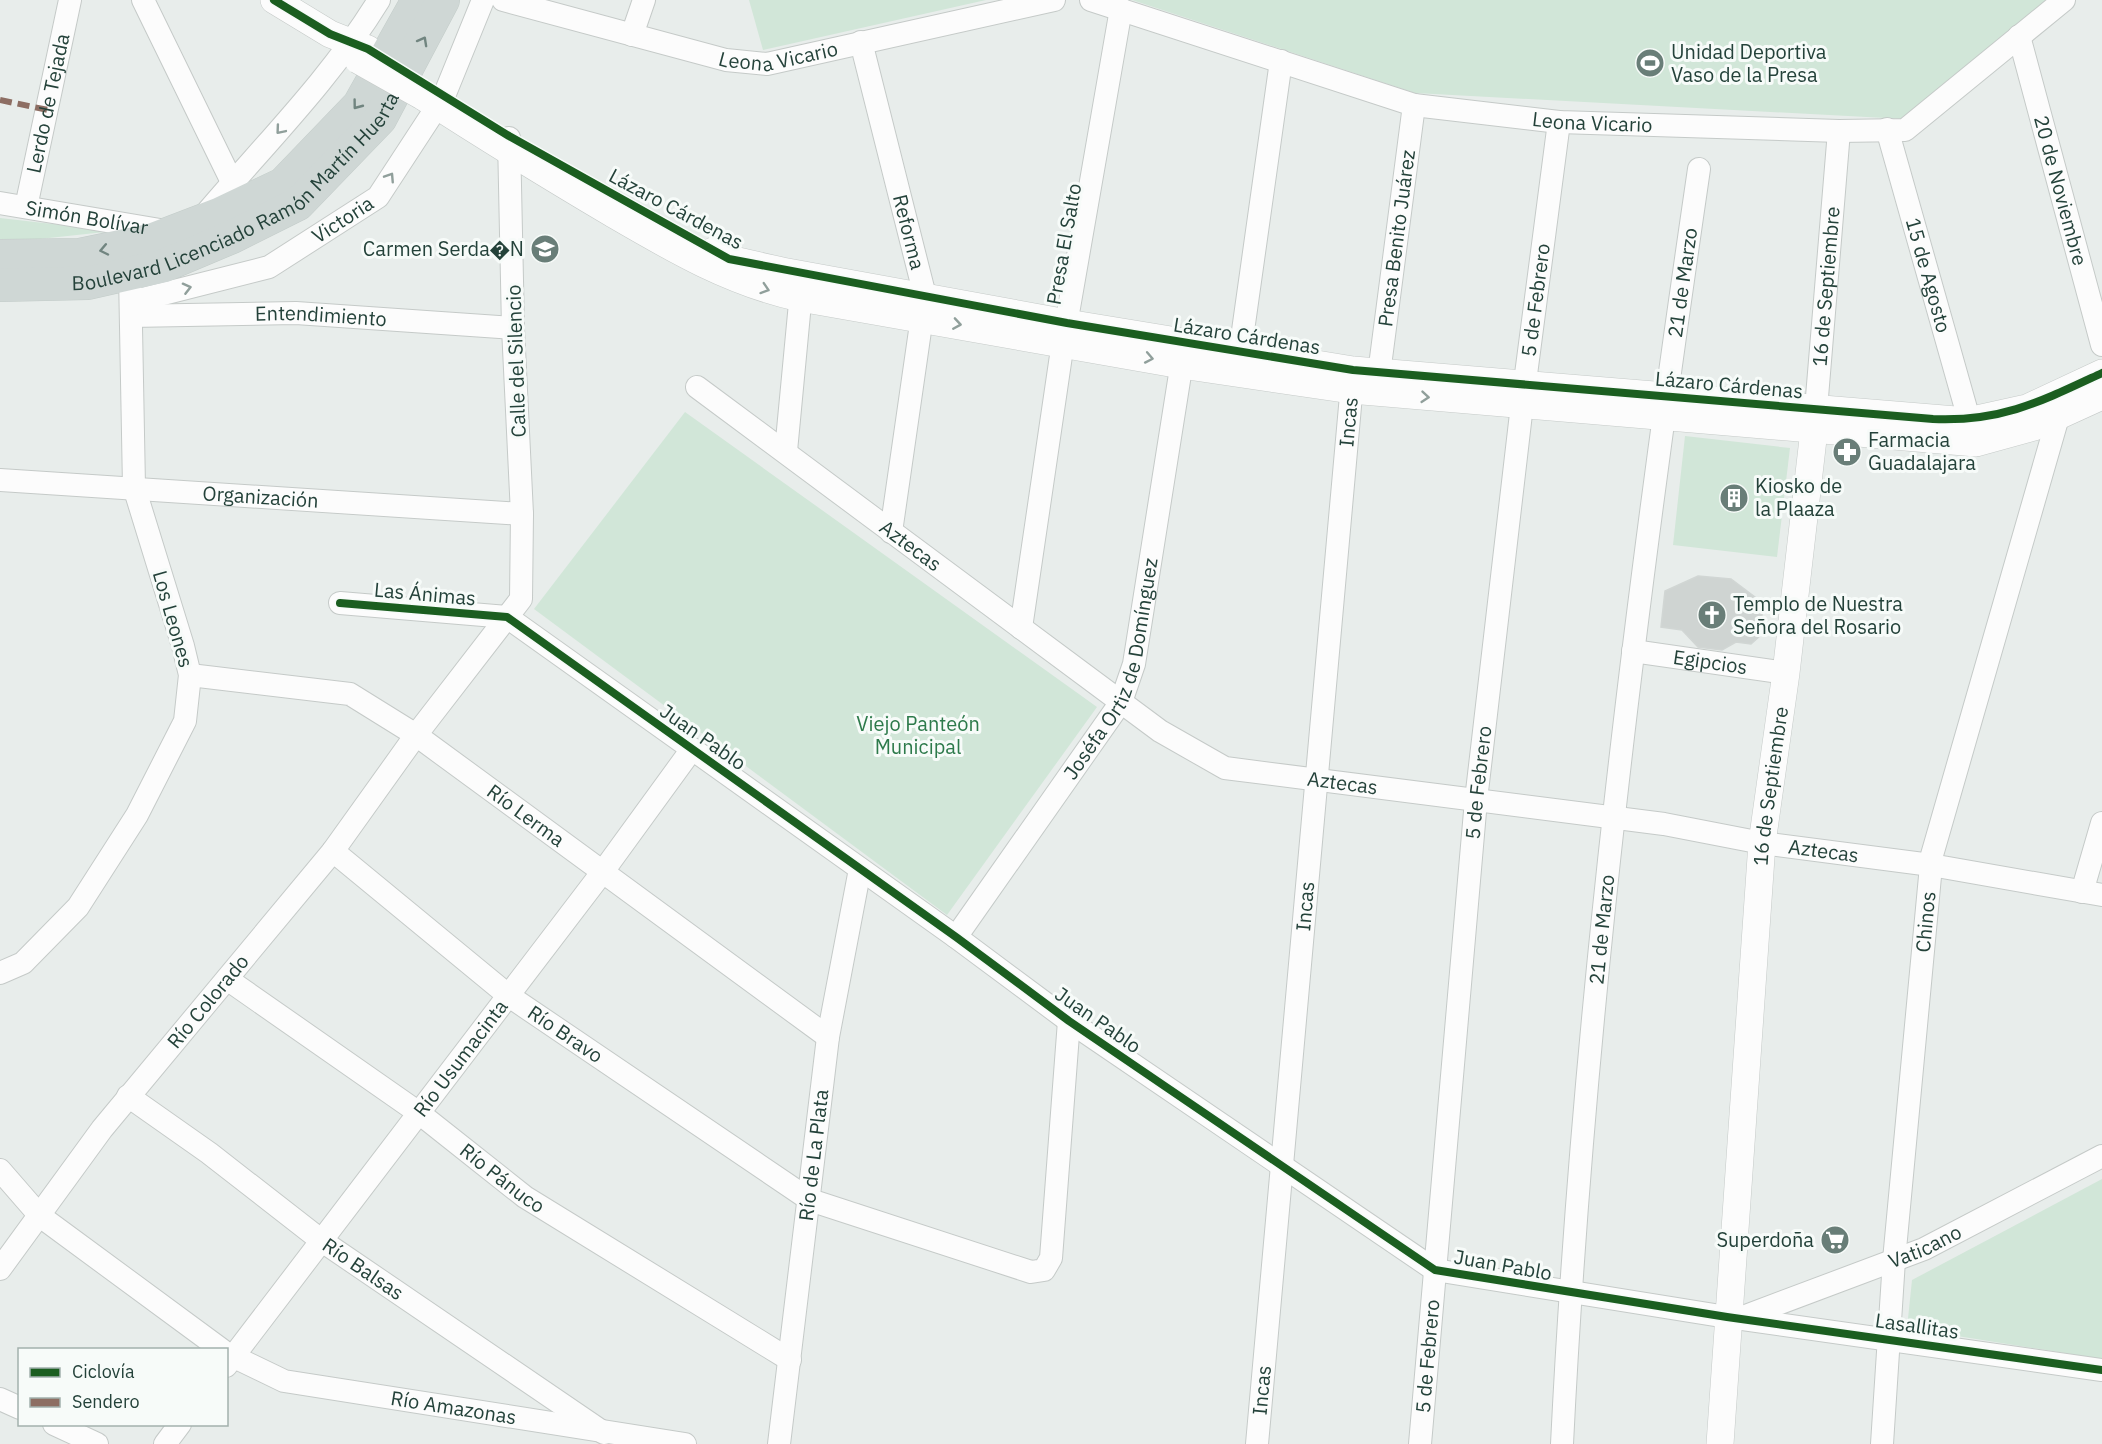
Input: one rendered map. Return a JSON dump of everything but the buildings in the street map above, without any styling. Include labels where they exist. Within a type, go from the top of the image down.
[{"type":"main road","name":"Boulevard Licenciado Ramón Martín Huerta","points":[[0,256],[80,255],[185,228],[283,184],[359,105],[418,0]]},
{"type":"main road","name":"Boulevard Licenciado Ramón Martín Huerta","points":[[0,285],[88,283],[130,297],[163,266],[232,237],[298,204],[380,119],[443,0]]},
{"type":"street","name":"Lerdo de Tejada","points":[[26,207],[70,0]]},
{"type":"street","points":[[143,0],[232,182]]},
{"type":"street","name":"Lázaro Cárdenas","points":[[274,0],[433,96],[686,256],[748,283],[802,286],[1183,354],[1365,381],[1972,432],[2034,427],[2102,373]]},
{"type":"street","points":[[185,228],[255,160],[351,47],[379,0]]},
{"type":"street","name":"Victoria","points":[[130,297],[269,267],[378,197],[483,0]]},
{"type":"street","name":"Leona Vicario","points":[[503,0],[726,60],[767,64],[1054,0]]},
{"type":"street","points":[[632,35],[644,0]]},
{"type":"street","name":"Leona Vicario","points":[[1091,0],[1414,105],[1559,122],[1839,131],[1905,130],[2064,0]]},
{"type":"street","name":"Presa El Salto","points":[[1021,628],[1065,333],[1121,9]]},
{"type":"street","name":"20 de Noviembre","points":[[2019,36],[2102,345]]},
{"type":"street","name":"Reforma","points":[[861,42],[923,307],[891,531]]},
{"type":"street","points":[[1240,352],[1281,61]]},
{"type":"street","name":"Presa Benito Juárez","points":[[1365,381],[1414,105]]},
{"type":"street","name":"5 de Febrero","points":[[1420,1444],[1476,800],[1559,122]]},
{"type":"street","name":"15 de Agosto","points":[[1887,129],[1972,432]]},
{"type":"street","name":"16 de Septiembre","points":[[1720,1444],[1733,1318],[1762,843],[1786,673],[1815,419],[1839,131]]},
{"type":"street","name":"Calle del Silencio","points":[[507,617],[521,598],[522,514],[513,328],[510,145]]},
{"type":"street","name":"21 de Marzo","points":[[1562,1444],[1569,1293],[1612,817],[1664,406],[1699,169]]},
{"type":"street","name":"Simón Bolívar","points":[[0,203],[185,228]]},
{"type":"street","points":[[786,451],[802,286]]},
{"type":"street","name":"Entendimiento","points":[[130,297],[296,313],[513,328]]},
{"type":"street","name":"Los Leones","points":[[0,973],[22,963],[78,907],[138,815],[185,721],[190,675],[134,487],[130,297]]},
{"type":"street","name":"Lázaro Cárdenas","points":[[1183,354],[1240,352],[1365,381]]},
{"type":"street","name":"Joséfa Ortiz de Domínguez","points":[[956,936],[1121,702],[1134,664],[1183,354]]},
{"type":"street","name":"Incas","points":[[1257,1444],[1317,780],[1365,381]]},
{"type":"street","name":"Aztecas","points":[[697,387],[1160,731],[1225,768],[1612,817],[1762,843],[1931,865],[2092,893]]},
{"type":"street","name":"Lázaro Cárdenas","points":[[2059,405],[2102,396]]},
{"type":"street","name":"Chinos","points":[[1882,1444],[1894,1260],[1931,865],[2059,405]]},
{"type":"street","name":"Organización","points":[[0,480],[522,514]]},
{"type":"street","name":"Las Ánimas","points":[[340,603],[507,617]]},
{"type":"street","name":"Río Colorado","points":[[0,1269],[128,1096],[333,851],[416,735],[507,617]]},
{"type":"street","name":"Juan Pablo","points":[[507,617],[956,936],[1069,1021],[1435,1270],[1733,1318]]},
{"type":"street","name":"Egipcios","points":[[1633,651],[1786,673]]},
{"type":"street","name":"Río Lerma","points":[[190,675],[350,693],[416,735],[604,870],[828,1037]]},
{"type":"street","name":"Río Usumacinta","points":[[228,1355],[322,1240],[509,996],[692,749]]},
{"type":"street","points":[[2092,893],[2102,823]]},
{"type":"street","name":"Río Bravo","points":[[333,851],[509,996],[810,1200],[1031,1272],[1044,1270],[1052,1258],[1069,1021]]},
{"type":"street","name":"Río de La Plata","points":[[779,1444],[828,1037],[860,868]]},
{"type":"street","name":"Río Pánuco","points":[[226,979],[419,1113],[525,1197],[790,1360]]},
{"type":"street","name":"Río Balsas","points":[[128,1096],[322,1240],[604,1433]]},
{"type":"street","name":"Vaticano","points":[[1733,1318],[1924,1249],[2102,1156]]},
{"type":"street","name":"Río Amazonas","points":[[0,1170],[40,1216],[216,1348]]},
{"type":"street","name":"Lasallitas","points":[[1733,1318],[1888,1338],[2102,1370]]},
{"type":"street","name":"Río Amazonas","points":[[228,1356],[284,1381],[685,1444]]},
{"type":"street","points":[[0,1399],[18,1407]]},
{"type":"street","points":[[56,1426],[97,1444]]},
{"type":"street","points":[[165,1444],[179,1426]]},
{"type":"green space","points":[[749,0],[986,0],[763,50]]},
{"type":"green space","name":"Unidad Deportiva Vaso de la Presa","points":[[1132,0],[2055,0],[1904,119],[1415,93]]},
{"type":"green space","points":[[0,218],[114,231],[21,241],[0,239]]},
{"type":"green space","name":"Viejo Panteón Municipal","points":[[685,412],[1097,707],[947,915],[534,609]]},
{"type":"green space","points":[[1685,436],[1790,448],[1777,557],[1673,545]]},
{"type":"green space","points":[[2102,1179],[2102,1359],[1907,1328],[1912,1280]]},
{"type":"marked path","points":[[0,100],[48,110]]},
{"type":"cycle path","points":[[274,0],[330,34],[368,49],[509,136],[729,259],[1067,323],[1353,370],[1933,419],[1980,417],[2021,408],[2102,373]]},
{"type":"cycle path","points":[[340,603],[507,617],[956,937],[1069,1021],[1435,1270],[1727,1317],[2102,1370]]},
{"type":"place","name":"Unidad Deportiva Vaso de la Presa","points":[[1650,63]]},
{"type":"place","name":"Carmen Serda�N","points":[[545,249]]},
{"type":"place","name":"Farmacia Guadalajara","points":[[1847,452]]},
{"type":"place","name":"Kiosko de la Plaaza","points":[[1734,498]]},
{"type":"place","name":"Templo de Nuestra Señora del Rosario","points":[[1712,615]]},
{"type":"place","name":"Superdoña","points":[[1835,1240]]}]
